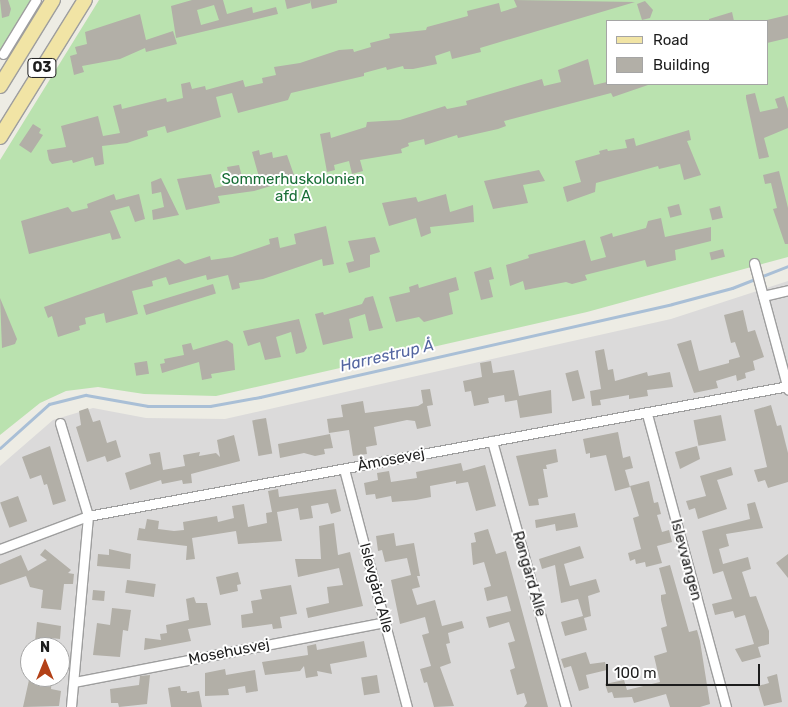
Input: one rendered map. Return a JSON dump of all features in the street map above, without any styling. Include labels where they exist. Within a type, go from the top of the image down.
[{"type":"main road","name":"O3","points":[[0,86],[53,0]]},
{"type":"main road","name":"O3","points":[[0,137],[85,0]]},
{"type":"street","points":[[3,54],[36,0]]},
{"type":"street","points":[[755,264],[788,387]]},
{"type":"street","points":[[762,291],[788,290]]},
{"type":"street","name":"Åmosevej","points":[[0,549],[88,516],[788,387]]},
{"type":"street","name":"Islevvangen","points":[[647,414],[726,707]]},
{"type":"street","points":[[60,423],[88,516],[74,682],[70,707]]},
{"type":"street","name":"Røngård Alle","points":[[492,441],[566,707]]},
{"type":"street","name":"Islevgård Alle","points":[[344,469],[407,707]]},
{"type":"street","name":"Mosehusvej","points":[[74,682],[385,622]]},
{"type":"shaded area","points":[[788,281],[788,707],[0,707],[0,466],[53,420],[93,408],[146,418],[225,419],[671,319]]},
{"type":"green space","points":[[0,0],[34,0],[0,54]]},
{"type":"green space","name":"Sommerhuskolonien afd A","points":[[99,0],[788,0],[788,257],[587,312],[216,396],[144,394],[98,387],[66,391],[40,403],[0,435],[0,160]]},
{"type":"building","points":[[0,0],[8,0],[11,9],[9,16],[2,18]]},
{"type":"building","points":[[192,0],[223,0],[227,14],[252,7],[253,13],[276,7],[278,14],[176,38],[171,6]],"holes":[[[214,5],[219,20],[201,25],[197,10]]]},
{"type":"building","points":[[285,0],[310,0],[310,3],[287,9]]},
{"type":"building","points":[[310,0],[337,0],[337,3],[312,9]]},
{"type":"building","points":[[514,0],[635,2],[480,48],[481,52],[452,59],[450,51],[435,56],[437,64],[413,69],[404,69],[403,66],[387,70],[386,67],[364,73],[364,76],[291,93],[288,100],[238,113],[232,93],[216,97],[221,117],[167,133],[165,126],[147,131],[148,136],[127,143],[102,146],[104,164],[95,166],[93,157],[73,163],[72,160],[52,164],[49,160],[47,150],[66,147],[61,126],[98,116],[103,136],[120,133],[113,106],[121,104],[122,109],[166,98],[167,102],[183,98],[181,84],[190,82],[192,89],[205,86],[206,90],[243,80],[245,87],[263,83],[262,78],[276,75],[274,67],[300,63],[339,50],[353,49],[354,52],[371,47],[370,43],[390,38],[389,34],[426,30],[427,27],[468,16],[467,11],[499,3],[501,12],[517,7]]},
{"type":"building","points":[[645,1],[653,10],[650,18],[642,20],[637,4]]},
{"type":"building","points":[[732,12],[734,20],[709,20]]},
{"type":"building","points":[[140,14],[146,40],[173,31],[177,44],[146,52],[145,48],[120,59],[82,66],[84,72],[74,75],[70,56],[77,54],[75,47],[87,44],[85,32]]},
{"type":"building","points":[[788,15],[788,38],[768,43],[767,20]]},
{"type":"building","points":[[588,59],[594,85],[606,82],[606,85],[648,85],[613,97],[611,93],[504,121],[506,126],[498,129],[458,138],[457,135],[425,145],[424,139],[408,143],[409,146],[401,149],[402,153],[360,160],[363,171],[352,174],[349,161],[334,165],[335,170],[327,172],[320,134],[330,132],[331,138],[366,127],[367,122],[400,120],[445,106],[447,109],[467,105],[466,101],[542,79],[544,86],[561,82],[558,70]]},
{"type":"building","points":[[755,93],[760,112],[778,108],[775,99],[784,96],[788,109],[788,128],[764,138],[769,157],[759,159],[746,98],[746,95]]},
{"type":"building","points":[[33,124],[41,129],[39,133],[43,135],[31,153],[19,145]]},
{"type":"building","points":[[689,130],[691,140],[687,141],[701,175],[684,180],[680,164],[659,169],[658,166],[596,183],[595,192],[567,202],[563,187],[581,182],[575,161],[600,154],[599,151],[607,149],[608,151],[627,148],[625,140],[634,138],[636,146]]},
{"type":"building","points":[[259,150],[260,155],[272,152],[273,158],[287,155],[294,175],[287,177],[288,181],[254,191],[218,196],[220,203],[186,210],[177,179],[211,174],[215,188],[231,184],[227,167],[239,165],[243,181],[259,177],[252,152]]},
{"type":"building","points":[[539,170],[545,181],[523,185],[528,203],[493,209],[484,181]]},
{"type":"building","points":[[779,171],[788,208],[788,244],[785,244],[773,209],[777,208],[771,183],[765,184],[763,175]]},
{"type":"building","points":[[161,178],[179,215],[153,220],[152,210],[164,207],[161,192],[152,194],[151,182]]},
{"type":"building","points":[[114,194],[116,200],[139,194],[145,219],[135,222],[129,206],[110,211],[121,238],[112,240],[110,233],[29,254],[21,221],[68,207],[72,212],[88,208],[87,204]]},
{"type":"building","points":[[446,194],[450,212],[473,205],[474,222],[430,227],[431,233],[421,237],[416,218],[389,226],[382,203],[416,197],[418,202]]},
{"type":"building","points":[[679,204],[682,215],[670,218],[667,207]]},
{"type":"building","points":[[720,206],[723,218],[712,220],[709,209]]},
{"type":"building","points":[[661,218],[665,237],[711,227],[711,241],[675,250],[676,260],[647,267],[645,260],[585,275],[587,280],[572,284],[566,282],[525,290],[523,281],[510,286],[506,265],[529,258],[528,255],[585,240],[591,261],[606,257],[600,237],[612,233],[613,237],[646,228],[648,221]]},
{"type":"building","points":[[326,226],[334,264],[323,266],[322,259],[263,279],[239,283],[240,288],[232,290],[228,275],[207,280],[206,275],[169,285],[166,277],[152,281],[153,286],[132,291],[138,314],[106,323],[104,313],[85,318],[86,324],[79,326],[80,330],[58,337],[52,316],[48,318],[44,307],[179,259],[185,264],[210,256],[211,260],[232,257],[270,244],[269,239],[278,237],[280,248],[296,244],[294,234]]},
{"type":"building","points":[[375,237],[380,252],[370,255],[370,267],[349,273],[346,263],[354,261],[348,241]]},
{"type":"building","points":[[723,249],[725,257],[711,260],[709,252]]},
{"type":"building","points":[[491,267],[494,279],[489,280],[493,297],[481,300],[474,272]]},
{"type":"building","points":[[456,277],[459,290],[449,293],[453,314],[424,322],[419,317],[396,322],[389,297],[410,292],[409,287],[418,284],[419,288]]},
{"type":"building","points":[[213,284],[216,294],[146,315],[143,305]]},
{"type":"building","points":[[373,296],[383,328],[369,331],[365,314],[349,319],[353,338],[323,345],[315,314],[323,312],[324,315],[362,304],[365,298]]},
{"type":"building","points":[[0,298],[17,339],[15,344],[2,348]]},
{"type":"building","points":[[743,310],[748,332],[755,330],[764,357],[753,361],[755,370],[745,373],[746,378],[737,381],[736,375],[716,381],[718,388],[694,393],[677,344],[691,340],[699,371],[729,363],[729,360],[740,357],[735,342],[731,343],[724,315]]},
{"type":"building","points":[[299,319],[307,348],[304,352],[296,354],[291,332],[276,337],[281,357],[265,360],[260,342],[248,346],[243,331]]},
{"type":"building","points":[[227,340],[233,344],[235,370],[211,374],[212,378],[202,380],[199,362],[162,373],[160,364],[165,363],[164,359],[184,355],[182,345],[191,343],[193,350]]},
{"type":"building","points":[[604,349],[608,370],[613,369],[615,381],[647,372],[648,376],[670,372],[673,387],[647,390],[648,396],[629,399],[629,395],[600,400],[601,405],[592,406],[590,391],[601,389],[595,351]]},
{"type":"building","points":[[147,361],[149,374],[136,376],[134,363]]},
{"type":"building","points":[[491,361],[493,373],[514,370],[519,396],[551,390],[552,413],[520,418],[517,400],[505,402],[504,395],[488,398],[489,403],[474,406],[471,391],[465,392],[463,381],[482,377],[480,363]]},
{"type":"building","points":[[578,370],[585,398],[572,401],[565,373]]},
{"type":"building","points":[[430,389],[433,405],[427,406],[431,426],[417,429],[415,421],[407,420],[374,427],[377,445],[366,447],[367,454],[353,456],[349,430],[329,433],[327,419],[343,417],[341,405],[363,401],[365,413],[418,406],[423,403],[421,390]]},
{"type":"building","points":[[771,405],[777,426],[781,425],[788,453],[788,482],[768,488],[765,480],[758,482],[754,470],[767,467],[754,410]]},
{"type":"building","points":[[88,408],[93,422],[100,420],[107,443],[116,440],[121,457],[107,462],[105,456],[87,462],[76,427],[81,425],[79,411]]},
{"type":"building","points":[[721,415],[726,441],[698,446],[694,420]]},
{"type":"building","points":[[266,418],[272,453],[258,456],[252,420]]},
{"type":"building","points":[[618,432],[623,458],[630,456],[633,468],[625,470],[630,487],[615,491],[606,455],[590,458],[590,453],[586,454],[583,439]]},
{"type":"building","points":[[330,434],[333,448],[324,449],[325,454],[315,456],[304,453],[280,458],[278,444]]},
{"type":"building","points":[[234,435],[240,461],[191,474],[192,483],[183,484],[182,480],[162,484],[161,480],[130,490],[125,473],[151,464],[149,454],[160,452],[163,470],[185,466],[183,455],[200,452],[199,456],[216,453],[220,457],[217,440]]},
{"type":"building","points":[[50,446],[66,501],[53,505],[47,484],[44,485],[41,475],[30,479],[22,457]]},
{"type":"building","points":[[697,446],[700,459],[680,469],[675,452]]},
{"type":"building","points":[[556,449],[558,462],[546,465],[547,469],[543,469],[548,497],[538,499],[539,505],[529,506],[516,456]]},
{"type":"building","points":[[461,463],[463,471],[485,465],[496,506],[476,511],[468,482],[456,484],[456,481],[430,486],[431,497],[416,500],[392,502],[391,496],[376,499],[375,494],[366,495],[364,483],[378,480],[377,473],[389,471],[391,482],[417,478],[416,472]]},
{"type":"building","points":[[731,467],[733,475],[717,480],[727,509],[698,519],[695,508],[689,510],[686,501],[706,496],[700,476]]},
{"type":"building","points":[[649,481],[654,503],[658,502],[661,514],[657,515],[662,532],[669,530],[672,542],[657,546],[662,563],[646,567],[645,562],[636,564],[635,559],[630,561],[628,553],[641,549],[633,518],[639,516],[630,486]]},
{"type":"building","points":[[278,489],[279,497],[336,489],[341,511],[331,514],[328,503],[311,506],[313,518],[300,520],[298,508],[277,512],[282,541],[238,544],[236,531],[192,538],[195,559],[186,560],[187,546],[137,540],[139,528],[145,529],[147,519],[159,521],[158,529],[184,530],[183,522],[217,516],[218,522],[234,518],[232,506],[244,504],[248,527],[267,523],[266,513],[272,512],[268,491]]},
{"type":"building","points":[[18,496],[27,521],[9,528],[0,502]]},
{"type":"building","points":[[755,502],[763,528],[726,534],[729,546],[719,549],[723,564],[748,557],[751,569],[742,572],[750,597],[756,596],[769,631],[769,644],[758,647],[761,657],[742,662],[735,649],[754,644],[745,615],[735,618],[733,611],[715,615],[712,604],[732,599],[723,571],[713,574],[702,531],[750,519],[747,504]]},
{"type":"building","points":[[575,513],[578,527],[556,531],[555,524],[536,528],[535,520]]},
{"type":"building","points":[[334,523],[338,555],[350,552],[363,606],[308,618],[306,608],[329,603],[327,587],[343,585],[339,568],[298,577],[295,559],[321,559],[319,526]]},
{"type":"building","points":[[488,529],[496,554],[506,551],[548,707],[524,707],[527,703],[524,693],[517,695],[510,670],[515,668],[508,643],[515,641],[509,622],[489,628],[486,617],[511,611],[507,596],[487,601],[484,588],[491,586],[484,562],[473,565],[471,543],[476,542],[474,533]]},
{"type":"building","points":[[394,533],[396,546],[414,543],[420,576],[417,576],[420,587],[412,589],[417,605],[435,600],[442,626],[462,621],[464,628],[448,633],[450,643],[446,644],[451,663],[440,667],[454,706],[434,707],[427,682],[424,683],[420,669],[431,666],[422,635],[429,633],[425,617],[400,624],[391,580],[411,575],[407,558],[385,562],[382,550],[378,551],[376,536]]},
{"type":"building","points":[[580,546],[584,558],[564,564],[570,586],[596,579],[600,592],[588,596],[591,616],[584,618],[587,630],[565,636],[561,622],[583,616],[578,599],[561,603],[555,565],[542,569],[539,559]]},
{"type":"building","points":[[45,549],[71,570],[68,573],[74,574],[73,584],[64,584],[61,610],[41,608],[43,590],[30,587],[26,576],[0,585],[0,564],[21,555],[28,571],[47,560],[40,555]]},
{"type":"building","points":[[109,549],[131,554],[130,569],[97,566],[98,554],[109,555]]},
{"type":"building","points":[[788,554],[788,578],[776,563]]},
{"type":"building","points":[[670,565],[689,632],[697,630],[700,641],[710,704],[700,707],[670,707],[666,694],[634,703],[632,697],[614,698],[612,692],[608,693],[605,684],[624,680],[627,690],[660,682],[654,656],[667,652],[661,628],[667,626],[661,600],[661,595],[666,594],[659,568]]},
{"type":"building","points":[[238,572],[241,584],[237,585],[238,591],[220,595],[216,577]]},
{"type":"building","points":[[127,580],[156,584],[154,597],[125,593]]},
{"type":"building","points":[[291,585],[297,614],[280,617],[282,628],[273,629],[272,624],[242,628],[241,615],[253,613],[251,601],[262,599],[260,590]]},
{"type":"building","points":[[93,590],[105,591],[104,601],[92,600]]},
{"type":"building","points":[[194,597],[196,603],[207,603],[211,625],[188,629],[191,641],[144,650],[145,638],[161,640],[160,634],[167,633],[166,625],[189,620],[186,599]]},
{"type":"building","points":[[112,608],[131,610],[128,631],[123,630],[120,657],[93,655],[97,623],[110,625]]},
{"type":"building","points":[[37,622],[61,626],[60,637],[35,637]]},
{"type":"building","points":[[364,641],[367,657],[330,664],[332,674],[317,671],[318,676],[306,678],[304,666],[300,671],[265,675],[262,662],[308,655],[307,646],[316,644],[317,650]]},
{"type":"building","points":[[586,652],[590,664],[605,662],[607,670],[586,675],[589,688],[579,691],[571,666],[564,668],[561,659]]},
{"type":"building","points":[[225,669],[226,675],[255,670],[258,691],[246,693],[245,686],[228,689],[229,695],[205,696],[205,673]]},
{"type":"building","points":[[777,674],[782,702],[764,706],[758,686],[769,683],[767,677]]},
{"type":"building","points":[[150,675],[147,704],[119,707],[118,703],[111,703],[110,689],[139,685],[140,676]]},
{"type":"building","points":[[377,675],[380,693],[364,695],[361,678]]},
{"type":"building","points":[[180,686],[181,691],[187,691],[187,693],[199,691],[202,707],[171,707],[168,688]]},
{"type":"building","points":[[27,687],[51,687],[51,689],[61,691],[59,706],[23,707]]},
{"type":"waterway","name":"Harrestrup Å","points":[[0,448],[49,404],[86,395],[148,406],[210,406],[260,397],[672,304],[732,288],[788,266]]}]
